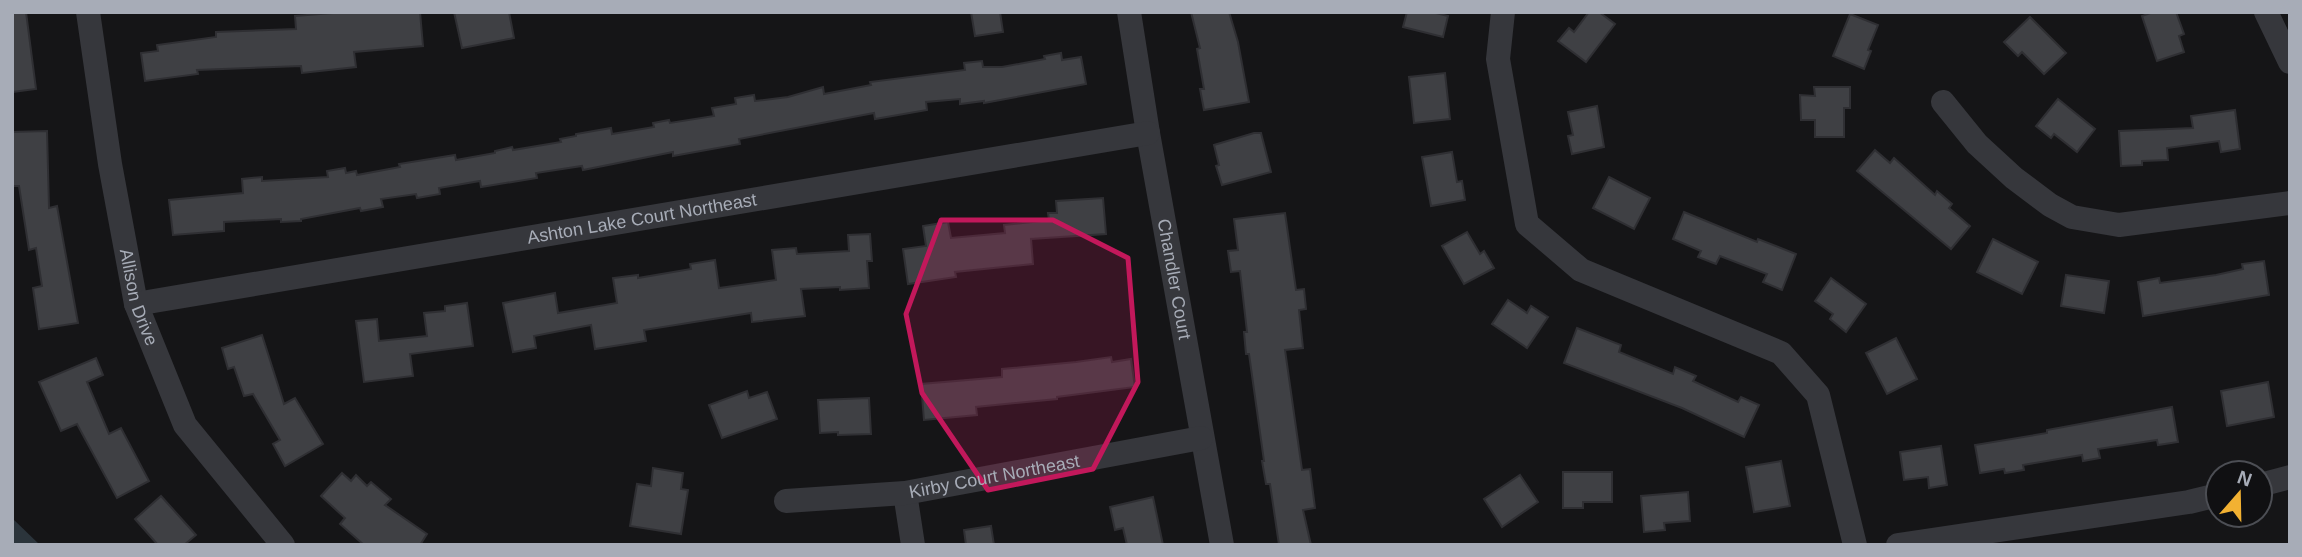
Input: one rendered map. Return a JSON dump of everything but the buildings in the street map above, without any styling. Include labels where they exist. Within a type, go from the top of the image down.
[{"type":"street","name":"Allison Drive","points":[[88,12],[110,164],[136,304],[186,425],[283,545]]},
{"type":"street","name":"Chandler Court","points":[[1129,12],[1201,438],[1222,545]]},
{"type":"street","points":[[1503,12],[1498,59],[1527,224],[1581,270],[1781,353],[1818,395],[1855,545]]},
{"type":"street","points":[[2266,12],[2290,62]]},
{"type":"street","points":[[1944,102],[1977,144],[2014,178],[2050,205],[2072,217],[2119,225],[2290,203]]},
{"type":"street","name":"Ashton Lake Court Northeast","points":[[136,304],[1148,133]]},
{"type":"street","name":"Kirby Court Northeast","points":[[786,501],[905,493],[1201,438]]},
{"type":"street","points":[[905,493],[913,545]]},
{"type":"street","points":[[1898,545],[2204,498]]},
{"type":"highlighted area","points":[[941,220],[1053,220],[1128,258],[1138,382],[1093,469],[988,490],[922,393],[906,314]]},
{"type":"shaded area","points":[[12,518],[40,545],[12,545]]}]
